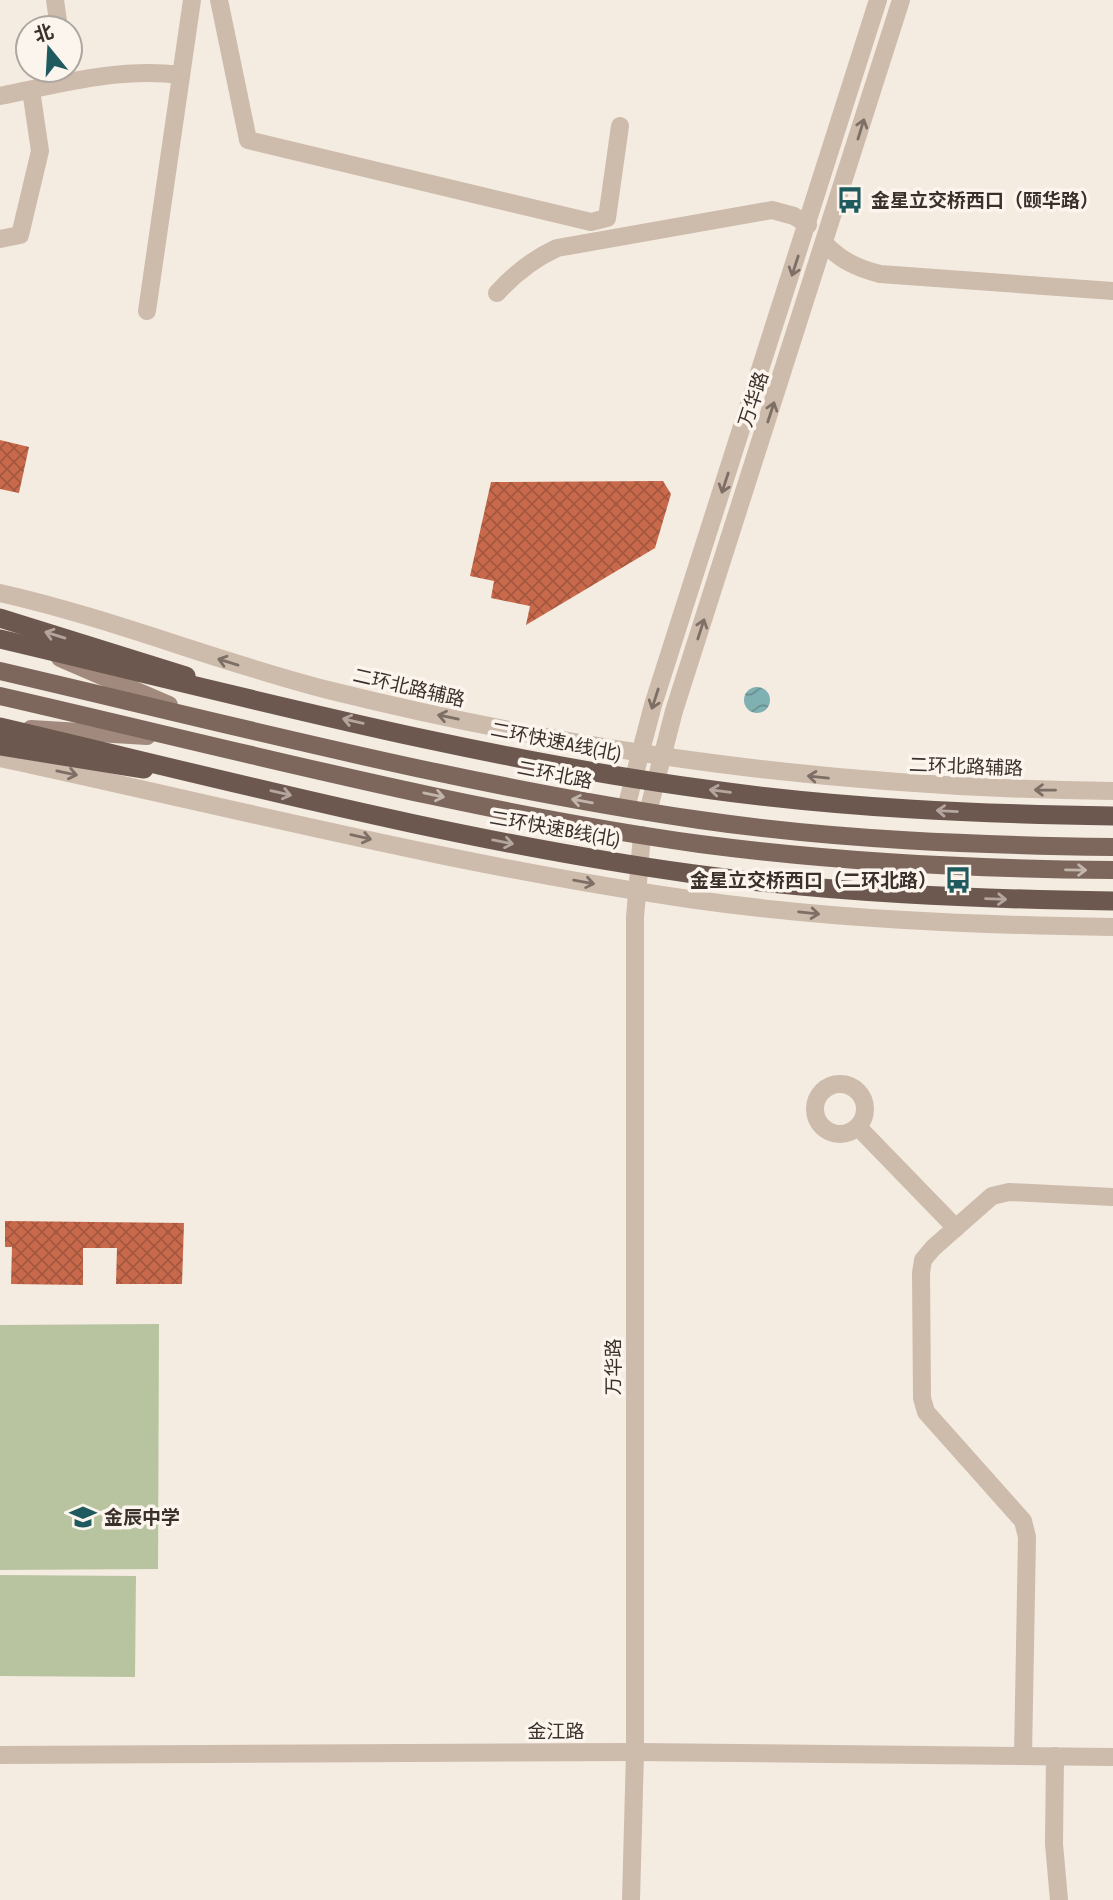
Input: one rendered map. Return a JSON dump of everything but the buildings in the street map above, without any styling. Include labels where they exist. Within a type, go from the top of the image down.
[{"type":"highway","points":[[0,618],[260,700]]},
{"type":"highway","name":"二环快速A线(北)","points":[[0,639],[507,755],[705,789],[884,808],[1113,816]]},
{"type":"highway","name":"二环快速B线(北)","points":[[0,728],[489,839],[693,874],[878,893],[1113,901]]},
{"type":"highway","points":[[0,746],[240,783]]},
{"type":"main road","points":[[0,628],[144,695],[253,730]]},
{"type":"main road","name":"二环北路","points":[[0,671],[425,769],[648,812],[858,837],[1113,847]]},
{"type":"main road","points":[[0,696],[483,806],[642,835],[844,860],[1113,870]]},
{"type":"main road","points":[[0,728],[132,734],[248,753]]},
{"type":"street","points":[[147,311],[192,0]]},
{"type":"street","points":[[219,0],[248,140],[591,222],[607,218],[620,126]]},
{"type":"street","name":"万华路","points":[[626,808],[638,754],[878,0]]},
{"type":"street","name":"万华路","points":[[648,812],[660,757],[901,0]]},
{"type":"street","points":[[84,75],[158,72],[181,75]]},
{"type":"street","points":[[0,96],[32,90],[47,84]]},
{"type":"street","points":[[0,239],[20,235],[40,151],[32,90]]},
{"type":"street","points":[[497,293],[536,258],[557,248],[772,211],[794,216],[808,225],[840,259],[857,268],[880,274],[1113,291]]},
{"type":"street","name":"二环北路辅路","points":[[0,593],[314,686],[487,725],[638,754],[886,783],[1113,791]]},
{"type":"street","points":[[0,758],[407,847],[636,891],[753,907],[876,918],[1113,926]]},
{"type":"street","name":"万华路","points":[[631,1900],[635,1752],[636,891],[642,835]]},
{"type":"street","points":[[858,1127],[956,1228]]},
{"type":"street","points":[[1023,1756],[1025,1529],[1023,1521],[926,1412],[922,1398],[923,1259],[992,1196],[1009,1192],[1113,1197]]},
{"type":"street","name":"金江路","points":[[0,1755],[635,1752],[1113,1757]]},
{"type":"street","points":[[1055,1756],[1054,1844],[1059,1900]]},
{"type":"green space","points":[[159,1324],[158,1569],[0,1570],[0,1325]]},
{"type":"green space","points":[[0,1575],[136,1576],[135,1677],[0,1676]]},
{"type":"water","points":[[757,687],[766,691],[770,700],[766,709],[757,713],[748,709],[744,700],[748,691]]},
{"type":"place","name":"金星立交桥西口（颐华路）","points":[[850,200]]},
{"type":"place","name":"金星立交桥西口（二环北路）","points":[[958,880]]},
{"type":"place","name":"金辰中学","points":[[83,1517]]}]
